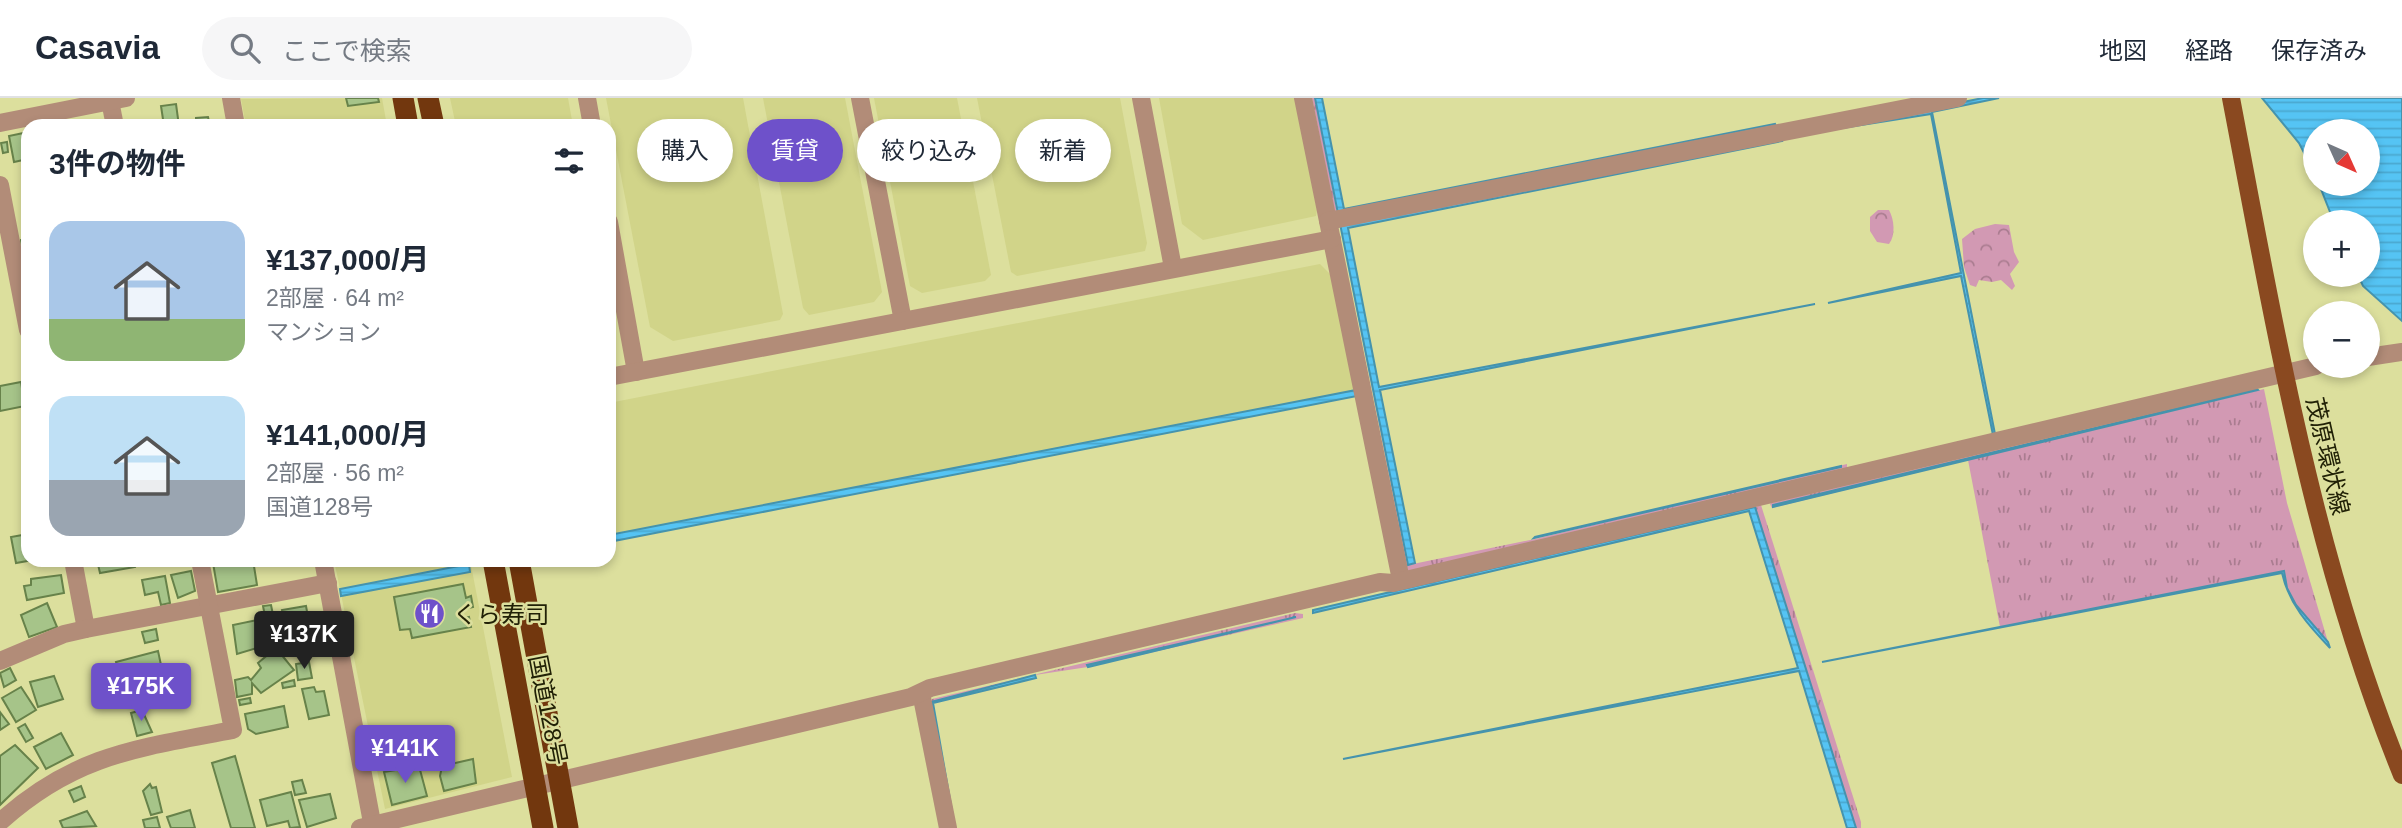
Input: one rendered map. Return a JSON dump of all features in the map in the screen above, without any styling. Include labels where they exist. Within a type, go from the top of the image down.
[{"type":"highway","points":[[403,98],[407,119]]},
{"type":"highway","points":[[428,98],[432,119]]},
{"type":"highway","name":"国道128号","points":[[494,567],[544,828]]},
{"type":"highway","name":"国道128号","points":[[520,567],[568,828]]},
{"type":"main road","name":"茂原環状線","points":[[2231,98],[2306,478],[2327,557],[2369,689],[2402,775]]},
{"type":"street","points":[[231,98],[235,119]]},
{"type":"street","points":[[587,98],[591,119]]},
{"type":"street","points":[[860,98],[903,321]]},
{"type":"street","points":[[1141,98],[1172,268]]},
{"type":"street","points":[[1303,98],[1401,580]]},
{"type":"street","points":[[1328,221],[1958,98]]},
{"type":"street","points":[[0,123],[118,99],[117,119]]},
{"type":"street","points":[[0,185],[21,294]]},
{"type":"street","points":[[616,376],[1332,239]]},
{"type":"street","points":[[616,261],[636,372]]},
{"type":"street","points":[[2380,355],[2402,352]]},
{"type":"street","points":[[325,567],[369,827],[1318,597],[1401,580],[2303,369]]},
{"type":"street","points":[[74,567],[86,629]]},
{"type":"street","points":[[0,822],[58,779],[88,763],[144,747],[233,730],[201,567]]},
{"type":"street","points":[[0,661],[64,634],[328,583]]},
{"type":"street","points":[[921,692],[948,828]]},
{"type":"shaded area","points":[[382,98],[386,119],[245,119],[241,99]]},
{"type":"shaded area","points":[[450,98],[568,98],[572,119],[454,119]]},
{"type":"shaded area","points":[[606,98],[743,98],[747,120],[747,182],[759,182],[783,314],[780,320],[673,341],[650,327],[616,150],[616,119],[610,119]]},
{"type":"shaded area","points":[[763,98],[845,98],[857,161],[857,182],[861,182],[882,292],[874,302],[809,315],[803,308],[779,182],[843,182],[843,119],[767,119]]},
{"type":"shaded area","points":[[874,98],[957,98],[961,119],[878,119]]},
{"type":"shaded area","points":[[977,98],[1120,98],[1147,243],[1145,251],[1017,276],[1011,272],[993,182],[1001,182],[1001,119],[981,119]]},
{"type":"shaded area","points":[[1159,98],[1295,98],[1316,216],[1203,240],[1182,224]]},
{"type":"shaded area","points":[[890,182],[973,182],[991,275],[985,281],[922,293],[910,286]]},
{"type":"shaded area","points":[[1320,264],[1330,274],[1356,390],[616,534],[616,402]]},
{"type":"shaded area","points":[[335,567],[471,567],[512,777],[385,809]]},
{"type":"green space","points":[[1312,98],[1315,98],[1337,213],[1334,211]]},
{"type":"green space","points":[[1878,210],[1889,210],[1892,218],[1893,232],[1889,244],[1877,242],[1870,231],[1870,217]]},
{"type":"green space","points":[[1995,224],[2009,225],[2014,252],[2019,262],[2010,274],[2015,286],[2012,290],[2001,280],[1979,280],[1976,287],[1970,285],[1964,267],[1962,239],[1975,229]]},
{"type":"green space","points":[[1340,226],[1408,565],[1535,539],[1847,464],[1847,469],[1408,572]]},
{"type":"green space","points":[[2257,389],[1772,508],[1770,504],[1771,503]]},
{"type":"green space","points":[[2264,389],[2287,503],[2328,642],[2296,605],[2287,588],[2284,571],[2000,627],[1968,460]]},
{"type":"green space","points":[[1761,505],[1861,828],[1856,828],[1755,507]]},
{"type":"green space","points":[[1295,613],[1303,614],[1303,618],[1088,667],[1035,675],[929,704],[932,699]]},
{"type":"water","points":[[1315,98],[1322,98],[1344,209],[1775,124],[1782,141],[1348,228],[1379,387],[1815,304],[1380,390],[1415,563],[1408,565]]},
{"type":"water","points":[[1983,98],[1999,98],[1932,112],[1995,434],[1993,435],[1961,276],[1828,303],[1961,273],[1931,114],[1798,135]]},
{"type":"water","points":[[2262,98],[2402,98],[2402,321],[2364,287],[2380,287],[2380,210],[2329,210],[2324,196],[2380,196],[2380,119],[2303,119],[2303,151]]},
{"type":"water","points":[[1356,390],[1357,396],[616,541],[616,534]]},
{"type":"water","points":[[2258,390],[1773,507],[1773,505]]},
{"type":"water","points":[[1841,467],[1534,538],[1535,537]]},
{"type":"water","points":[[1755,507],[1856,828],[1847,828],[1799,671],[1343,759],[1798,668],[1749,511],[1313,613],[1313,610]]},
{"type":"water","points":[[454,567],[469,567],[470,572],[341,596],[340,589]]},
{"type":"water","points":[[2284,571],[2287,588],[2296,605],[2328,642],[2330,648],[2294,604],[2289,595],[2282,573],[1822,662]]},
{"type":"water","points":[[1296,617],[1088,667],[1087,665]]},
{"type":"water","points":[[1035,675],[1036,678],[933,703],[955,828],[931,702]]},
{"type":"building","points":[[346,98],[378,98],[379,102],[348,106]]},
{"type":"building","points":[[176,104],[178,119],[163,119],[161,106]]},
{"type":"building","points":[[21,133],[21,160],[14,162],[9,136]]},
{"type":"building","points":[[7,142],[8,152],[3,153],[1,143]]},
{"type":"building","points":[[21,382],[21,407],[0,411],[0,386]]},
{"type":"building","points":[[21,535],[21,562],[16,563],[11,537]]},
{"type":"building","points":[[99,567],[135,567],[100,573]]},
{"type":"building","points":[[214,567],[254,567],[257,585],[218,592]]},
{"type":"building","points":[[191,571],[195,591],[178,598],[171,575]]},
{"type":"building","points":[[61,575],[64,593],[27,600],[24,586],[31,585],[31,579]]},
{"type":"building","points":[[165,576],[170,603],[161,605],[158,592],[145,595],[142,580]]},
{"type":"building","name":"くら寿司","points":[[463,584],[466,598],[471,596],[473,607],[461,610],[463,618],[469,617],[471,627],[412,638],[410,629],[400,630],[394,597]]},
{"type":"building","points":[[47,603],[57,627],[29,637],[21,615]]},
{"type":"building","points":[[271,605],[274,620],[266,621],[263,606]]},
{"type":"building","points":[[306,606],[310,628],[317,626],[320,647],[291,653],[282,610]]},
{"type":"building","points":[[257,620],[260,631],[270,629],[273,643],[237,654],[233,625]]},
{"type":"building","points":[[156,629],[158,640],[145,643],[142,632]]},
{"type":"building","points":[[276,648],[294,670],[261,693],[252,683],[252,694],[237,697],[235,680],[248,677],[251,680],[261,668],[258,663]]},
{"type":"building","points":[[158,651],[161,665],[151,669],[152,672],[120,678],[116,662]]},
{"type":"building","points":[[309,662],[312,678],[298,680],[296,664]]},
{"type":"building","points":[[10,668],[16,680],[4,687],[0,673]]},
{"type":"building","points":[[54,676],[63,699],[38,707],[30,682]]},
{"type":"building","points":[[294,680],[295,686],[283,688],[282,683]]},
{"type":"building","points":[[21,687],[36,710],[16,722],[2,698]]},
{"type":"building","points":[[314,687],[316,692],[324,691],[329,715],[309,719],[302,689]]},
{"type":"building","points":[[250,698],[251,703],[240,705],[239,700]]},
{"type":"building","points":[[284,706],[288,727],[256,734],[248,729],[245,714]]},
{"type":"building","points":[[142,710],[152,732],[137,736],[131,713]]},
{"type":"building","points":[[0,712],[9,724],[0,730]]},
{"type":"building","points":[[25,724],[33,738],[26,742],[18,728]]},
{"type":"building","points":[[61,733],[73,755],[46,769],[34,747]]},
{"type":"building","points":[[15,745],[38,768],[0,805],[0,756]]},
{"type":"building","points":[[235,756],[255,828],[231,828],[212,763]]},
{"type":"building","points":[[473,759],[476,783],[444,791],[440,776],[442,766]]},
{"type":"building","points":[[419,766],[427,796],[392,805],[384,772]]},
{"type":"building","points":[[302,780],[306,793],[295,795],[292,782]]},
{"type":"building","points":[[150,784],[152,788],[156,787],[162,812],[151,815],[143,791]]},
{"type":"building","points":[[81,786],[85,797],[74,802],[69,791]]},
{"type":"building","points":[[291,792],[300,827],[290,828],[288,821],[267,826],[260,800]]},
{"type":"building","points":[[330,794],[336,818],[307,827],[299,800]]},
{"type":"building","points":[[190,810],[195,828],[171,828],[167,817]]},
{"type":"building","points":[[87,811],[96,826],[63,828],[60,821]]},
{"type":"building","points":[[157,817],[160,828],[145,828],[143,820]]},
{"type":"place","name":"くら寿司","points":[[430,614]]}]
